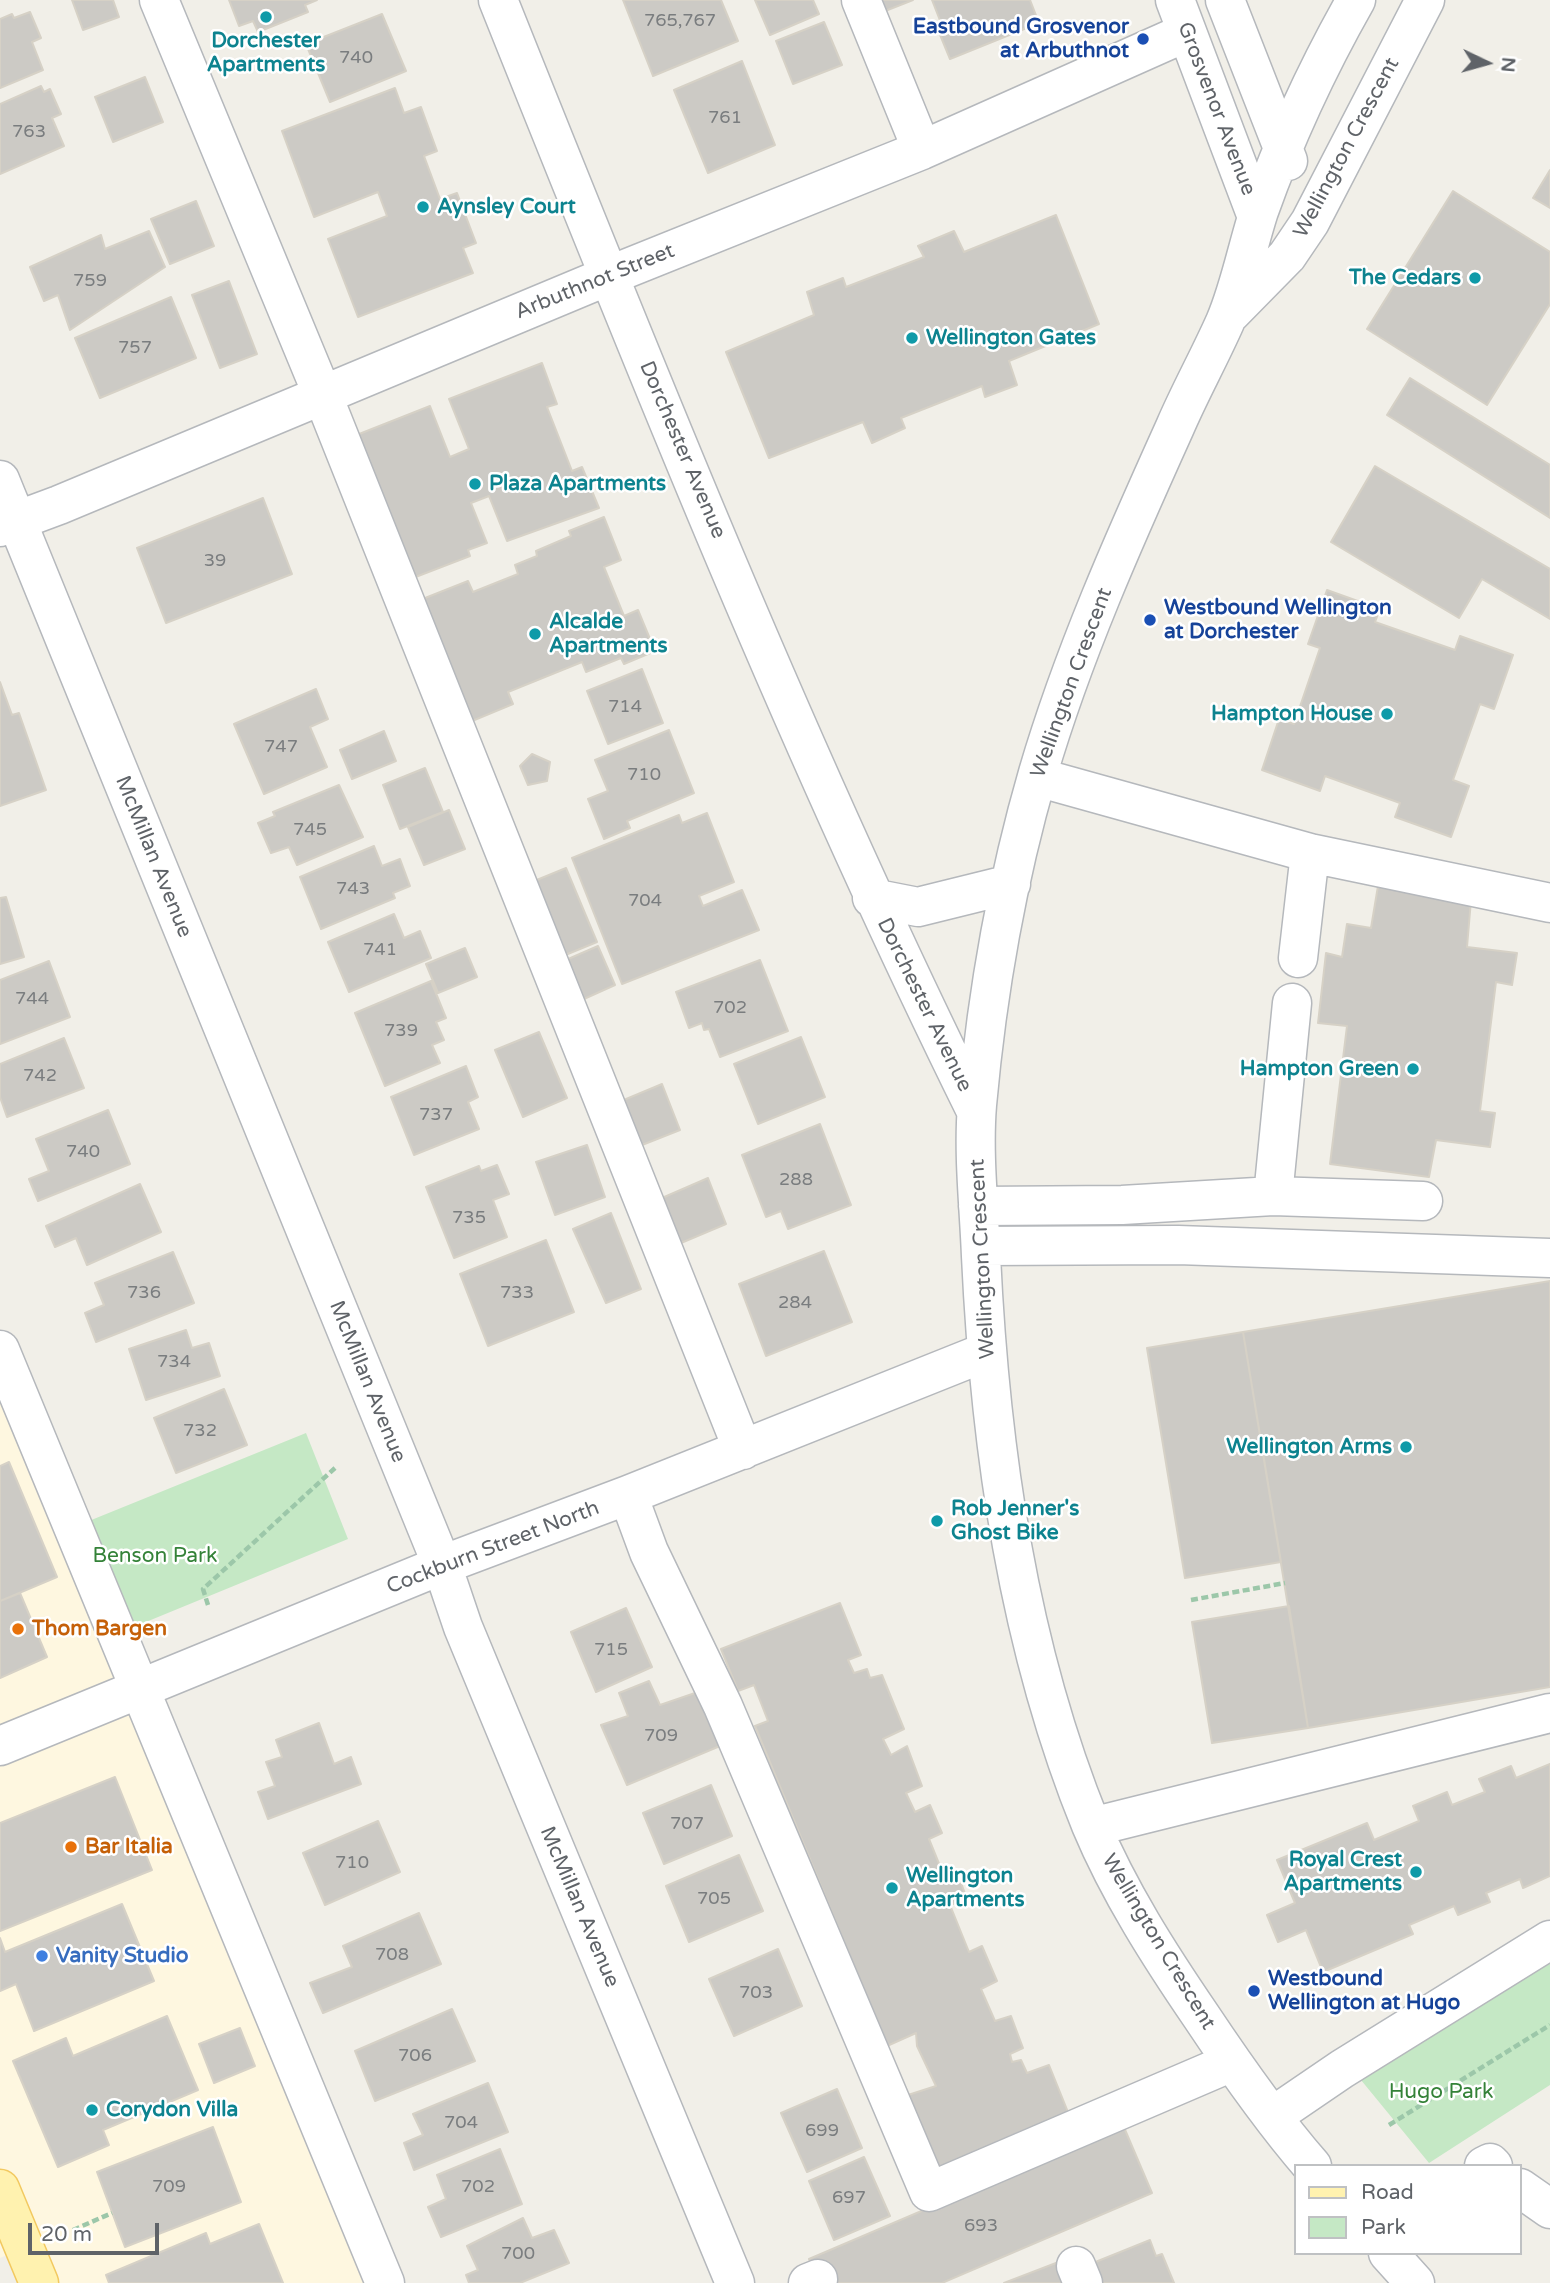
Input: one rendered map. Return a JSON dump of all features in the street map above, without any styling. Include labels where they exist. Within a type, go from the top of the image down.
[{"type":"main road","points":[[0,2189],[39,2283]]},
{"type":"street","points":[[159,0],[323,396],[743,1450]]},
{"type":"street","name":"Dorchester Avenue","points":[[498,0],[608,276],[872,898],[976,1111]]},
{"type":"street","points":[[861,0],[922,150]]},
{"type":"street","points":[[1225,0],[1310,222]]},
{"type":"street","name":"Wellington Crescent","points":[[1310,2164],[1232,2062],[1130,1903],[1092,1827],[1054,1720],[1011,1539],[986,1352],[976,1111],[990,998],[1011,884],[1037,777],[1090,622],[1176,423],[1227,317],[1257,218],[1283,147],[1356,0]]},
{"type":"street","name":"Wellington Crescent","points":[[1227,317],[1287,256],[1310,222],[1424,0]]},
{"type":"street","name":"Arbuthnot Street","points":[[8,523],[60,505],[608,276],[922,150],[1181,16]]},
{"type":"street","name":"Grosvenor Avenue","points":[[1181,16],[1257,218]]},
{"type":"street","name":"McMillan Avenue","points":[[0,480],[8,523],[442,1565],[463,1627],[735,2283]]},
{"type":"street","points":[[1037,777],[1310,853],[1550,903]]},
{"type":"street","points":[[1298,958],[1310,853]]},
{"type":"street","name":"Dorchester Avenue","points":[[872,898],[918,907],[962,899],[1011,884]]},
{"type":"street","points":[[1273,1196],[1292,1003]]},
{"type":"street","points":[[978,1206],[1122,1205],[1273,1196],[1423,1201]]},
{"type":"street","points":[[981,1246],[1178,1245],[1550,1258]]},
{"type":"street","points":[[0,1350],[384,2283]]},
{"type":"street","name":"Cockburn Street North","points":[[0,1746],[442,1565],[743,1450],[986,1352]]},
{"type":"street","points":[[628,1495],[649,1552],[723,1706],[929,2192],[1232,2062]]},
{"type":"street","points":[[1092,1827],[1550,1713]]},
{"type":"street","points":[[1273,2116],[1342,2069],[1550,1941]]},
{"type":"street","points":[[1522,2189],[1550,2209]]},
{"type":"street","points":[[1390,2255],[1415,2283]]},
{"type":"path","points":[[208,1605],[203,1589],[335,1468]]},
{"type":"path","points":[[1191,1600],[1285,1583]]},
{"type":"path","points":[[1389,2125],[1550,2025]]},
{"type":"path","points":[[73,2230],[112,2213]]},
{"type":"shaded area","points":[[0,1352],[385,2283],[39,2283],[24,2248],[0,2258]]},
{"type":"green space","name":"Benson Park","points":[[306,1433],[348,1539],[124,1631],[79,1525]]},
{"type":"green space","name":"Hugo Park","points":[[1550,1961],[1550,2085],[1429,2163],[1361,2080]]},
{"type":"building","points":[[72,0],[113,0],[119,17],[83,30]]},
{"type":"building","name":"Dorchester Apartments","points":[[229,0],[317,0],[305,5],[308,12],[258,32],[253,21],[239,26]]},
{"type":"building","points":[[623,0],[721,0],[738,41],[653,76]]},
{"type":"building","points":[[755,0],[813,0],[819,14],[770,35]]},
{"type":"building","points":[[869,0],[913,0],[875,15]]},
{"type":"building","points":[[932,0],[1030,0],[1039,23],[950,59],[936,25],[941,23]]},
{"type":"building","points":[[30,12],[41,38],[32,42],[43,70],[0,88],[0,19],[12,14],[14,18]]},
{"type":"building","points":[[382,14],[406,71],[330,102],[306,44]]},
{"type":"building","points":[[824,22],[842,65],[793,84],[776,41]]},
{"type":"building","points":[[742,61],[775,145],[708,173],[674,90]]},
{"type":"building","points":[[145,77],[163,122],[113,142],[95,97]]},
{"type":"building","points":[[41,86],[44,92],[50,89],[61,114],[52,118],[64,146],[0,174],[0,104]]},
{"type":"building","name":"Aynsley Court","points":[[395,88],[404,113],[421,107],[437,151],[424,156],[440,199],[457,193],[476,243],[463,248],[473,273],[358,317],[328,239],[387,216],[378,192],[314,217],[282,131]]},
{"type":"building","points":[[1550,170],[1550,208],[1533,198]]},
{"type":"building","name":"The Cedars","points":[[1453,191],[1550,252],[1550,304],[1487,405],[1367,329]]},
{"type":"building","points":[[196,201],[214,246],[170,264],[151,219]]},
{"type":"building","name":"Wellington Gates","points":[[1056,215],[1099,324],[1009,361],[1017,385],[985,397],[982,386],[901,418],[905,428],[872,443],[863,422],[769,458],[726,352],[814,315],[807,292],[843,278],[846,287],[924,257],[918,246],[954,231],[964,252]]},
{"type":"building","points":[[149,231],[165,267],[70,330],[58,295],[44,301],[30,267],[101,235],[105,249]]},
{"type":"building","points":[[229,281],[257,354],[220,368],[192,295]]},
{"type":"building","points":[[171,297],[196,358],[100,398],[75,338]]},
{"type":"building","name":"Plaza Apartments","points":[[542,363],[557,404],[547,407],[572,471],[582,467],[599,508],[507,541],[489,496],[471,503],[487,543],[468,550],[470,556],[400,583],[344,440],[430,406],[450,457],[469,449],[449,399]]},
{"type":"building","points":[[1410,378],[1550,465],[1550,518],[1387,415]]},
{"type":"building","points":[[1375,466],[1550,569],[1550,619],[1482,579],[1459,618],[1331,542]]},
{"type":"building","points":[[263,498],[292,574],[166,623],[137,548]]},
{"type":"building","name":"Alcalde Apartments","points":[[604,517],[621,560],[604,567],[624,616],[638,610],[655,651],[624,664],[621,658],[586,672],[582,662],[508,692],[513,704],[460,726],[410,604],[468,581],[473,592],[518,574],[515,565],[537,556],[536,551],[571,536],[569,531]]},
{"type":"building","name":"Hampton House","points":[[1327,590],[1380,609],[1375,622],[1455,650],[1460,636],[1513,655],[1494,709],[1480,704],[1453,780],[1469,786],[1451,837],[1395,817],[1400,803],[1325,776],[1320,791],[1262,770],[1279,719],[1294,724],[1320,648],[1308,644]]},
{"type":"building","points":[[642,669],[663,723],[608,744],[587,691]]},
{"type":"building","points":[[0,682],[12,715],[19,713],[46,790],[0,806]]},
{"type":"building","points":[[316,689],[328,719],[310,727],[327,767],[264,794],[234,724]]},
{"type":"building","points":[[669,730],[694,793],[627,821],[630,828],[604,839],[588,799],[608,791],[595,760]]},
{"type":"building","points":[[384,731],[396,761],[352,779],[340,750]]},
{"type":"building","points":[[532,754],[550,762],[547,781],[528,785],[520,766]]},
{"type":"building","points":[[425,768],[443,812],[400,829],[383,785]]},
{"type":"building","points":[[339,785],[363,837],[297,865],[289,847],[271,853],[258,823],[275,816],[273,812]]},
{"type":"building","points":[[449,810],[465,849],[424,865],[408,827]]},
{"type":"building","points":[[707,813],[734,882],[699,896],[703,906],[742,890],[759,930],[622,984],[572,858],[679,815],[682,823]]},
{"type":"building","points":[[374,846],[382,866],[400,859],[410,886],[393,893],[395,898],[321,929],[300,877]]},
{"type":"building","points":[[566,868],[597,942],[558,958],[527,884]]},
{"type":"building","name":"Hampton Green","points":[[1378,886],[1471,900],[1467,947],[1517,953],[1512,985],[1496,982],[1480,1111],[1495,1113],[1490,1147],[1436,1140],[1429,1177],[1330,1164],[1347,1026],[1318,1023],[1326,953],[1342,957],[1347,924],[1371,928]]},
{"type":"building","points":[[6,897],[24,957],[0,964],[0,898]]},
{"type":"building","points":[[394,914],[404,938],[420,931],[431,958],[349,992],[328,942]]},
{"type":"building","points":[[598,946],[615,985],[575,1003],[559,963]]},
{"type":"building","points":[[465,948],[477,977],[438,993],[426,964]]},
{"type":"building","points":[[760,960],[788,1031],[720,1057],[709,1029],[704,1030],[702,1023],[689,1028],[676,992]]},
{"type":"building","points":[[49,961],[70,1017],[0,1044],[0,980]]},
{"type":"building","points":[[431,981],[446,1018],[436,1022],[444,1040],[432,1045],[440,1063],[385,1086],[355,1013]]},
{"type":"building","points":[[539,1032],[567,1098],[523,1117],[495,1050]]},
{"type":"building","points":[[801,1037],[825,1097],[758,1124],[734,1064]]},
{"type":"building","points":[[64,1038],[84,1088],[7,1117],[0,1097],[0,1064]]},
{"type":"building","points":[[466,1066],[478,1097],[468,1102],[479,1129],[414,1155],[391,1097]]},
{"type":"building","points":[[662,1084],[680,1130],[637,1147],[619,1102]]},
{"type":"building","points":[[108,1110],[130,1164],[38,1201],[29,1179],[49,1171],[36,1139]]},
{"type":"building","points":[[820,1124],[851,1205],[788,1229],[781,1211],[766,1217],[742,1155]]},
{"type":"building","points":[[587,1145],[605,1197],[555,1215],[536,1162]]},
{"type":"building","points":[[497,1165],[509,1194],[493,1200],[507,1237],[454,1258],[426,1187],[479,1166],[481,1171]]},
{"type":"building","points":[[708,1178],[726,1224],[681,1243],[662,1198]]},
{"type":"building","points":[[140,1184],[161,1232],[87,1265],[76,1238],[55,1247],[46,1226]]},
{"type":"building","points":[[611,1213],[641,1289],[606,1303],[573,1229]]},
{"type":"building","points":[[546,1240],[574,1312],[488,1346],[460,1274]]},
{"type":"building","points":[[824,1251],[852,1322],[766,1356],[739,1284]]},
{"type":"building","points":[[173,1252],[194,1303],[96,1342],[85,1313],[104,1305],[95,1283]]},
{"type":"building","name":"Wellington Arms","points":[[1550,1281],[1550,1687],[1308,1728],[1243,1332]]},
{"type":"building","points":[[186,1330],[192,1348],[209,1343],[220,1376],[146,1400],[129,1349]]},
{"type":"building","points":[[1243,1332],[1281,1562],[1185,1578],[1147,1348]]},
{"type":"building","points":[[224,1389],[247,1445],[176,1473],[154,1418]]},
{"type":"building","points":[[9,1462],[57,1577],[0,1601],[0,1466]]},
{"type":"building","name":"Thom Bargen","points":[[20,1593],[47,1657],[0,1678],[0,1601]]},
{"type":"building","name":"Wellington Apartments","points":[[840,1603],[861,1655],[848,1660],[854,1673],[867,1669],[870,1678],[882,1675],[904,1729],[883,1739],[891,1755],[907,1746],[922,1786],[906,1793],[915,1812],[930,1805],[942,1833],[929,1839],[944,1876],[957,1872],[967,1899],[950,1905],[969,1952],[982,1946],[997,1981],[981,1989],[995,2021],[1011,2016],[1023,2048],[1010,2054],[1012,2062],[1021,2060],[1027,2073],[1049,2065],[1074,2127],[943,2178],[908,2095],[936,2086],[917,2046],[916,2033],[887,2046],[755,1726],[768,1721],[754,1685],[738,1691],[721,1649]]},
{"type":"building","points":[[1289,1606],[1308,1728],[1212,1743],[1192,1622]]},
{"type":"building","points":[[626,1608],[652,1667],[596,1692],[571,1632]]},
{"type":"building","points":[[649,1681],[660,1705],[698,1692],[720,1746],[627,1785],[601,1725],[628,1716],[619,1693]]},
{"type":"building","points":[[319,1723],[334,1764],[351,1757],[361,1784],[268,1819],[258,1792],[275,1786],[266,1762],[282,1757],[276,1740]]},
{"type":"building","name":"Royal Crest Apartments","points":[[1550,1764],[1550,1876],[1523,1888],[1520,1879],[1486,1893],[1490,1902],[1458,1915],[1454,1906],[1409,1925],[1413,1934],[1323,1972],[1306,1930],[1278,1942],[1267,1915],[1295,1903],[1277,1860],[1367,1823],[1374,1840],[1419,1821],[1413,1806],[1447,1792],[1452,1805],[1485,1792],[1479,1779],[1511,1766],[1516,1778]]},
{"type":"building","name":"Bar Italia","points":[[115,1777],[152,1870],[0,1931],[0,1823]]},
{"type":"building","points":[[711,1785],[732,1836],[664,1864],[643,1813]]},
{"type":"building","points":[[378,1821],[400,1872],[325,1905],[303,1853]]},
{"type":"building","points":[[739,1855],[763,1911],[689,1942],[666,1886]]},
{"type":"building","points":[[122,1904],[154,1981],[34,2031],[16,1984],[0,1991],[0,1938],[5,1952]]},
{"type":"building","points":[[419,1913],[441,1964],[323,2013],[310,1983],[352,1967],[343,1946]]},
{"type":"building","points":[[778,1949],[802,2006],[734,2036],[709,1979]]},
{"type":"building","points":[[452,2009],[475,2061],[375,2101],[355,2051]]},
{"type":"building","name":"Corydon Villa","points":[[167,2016],[198,2090],[103,2130],[109,2145],[58,2167],[13,2061],[66,2038],[73,2056]]},
{"type":"building","points":[[240,2028],[255,2066],[214,2083],[199,2044]]},
{"type":"building","points":[[488,2083],[508,2132],[414,2170],[404,2143],[423,2135],[413,2114]]},
{"type":"building","points":[[837,2089],[862,2148],[807,2172],[781,2113]]},
{"type":"building","points":[[1123,2125],[1152,2193],[942,2283],[820,2283],[809,2259]]},
{"type":"building","points":[[213,2127],[241,2202],[125,2247],[97,2172]]},
{"type":"building","points":[[500,2149],[522,2204],[441,2237],[428,2207],[446,2199],[437,2175]]},
{"type":"building","points":[[864,2157],[890,2216],[834,2240],[809,2181]]},
{"type":"building","points":[[523,2218],[532,2238],[554,2230],[569,2263],[520,2283],[469,2283],[466,2275],[478,2270],[467,2246]]},
{"type":"building","points":[[259,2224],[283,2283],[109,2283],[106,2275],[206,2233],[210,2244]]},
{"type":"building","points":[[1150,2240],[1156,2256],[1162,2254],[1174,2283],[1093,2283],[1093,2263]]},
{"type":"building","points":[[1056,2263],[1064,2283],[1004,2283]]},
{"type":"place","name":"Dorchester Apartments","points":[[266,17]]},
{"type":"place","name":"Eastbound Grosvenor at Arbuthnot","points":[[1143,39]]},
{"type":"place","name":"Aynsley Court","points":[[423,207]]},
{"type":"place","name":"The Cedars","points":[[1475,278]]},
{"type":"place","name":"Wellington Gates","points":[[912,338]]},
{"type":"place","name":"Plaza Apartments","points":[[475,484]]},
{"type":"place","name":"Westbound Wellington at Dorchester","points":[[1150,620]]},
{"type":"place","name":"Alcalde Apartments","points":[[535,634]]},
{"type":"place","name":"Hampton House","points":[[1387,714]]},
{"type":"place","name":"Hampton Green","points":[[1413,1069]]},
{"type":"place","name":"Wellington Arms","points":[[1406,1447]]},
{"type":"place","name":"Rob Jenner's Ghost Bike","points":[[937,1521]]},
{"type":"place","name":"Thom Bargen","points":[[18,1629]]},
{"type":"place","name":"Bar Italia","points":[[71,1847]]},
{"type":"place","name":"Royal Crest Apartments","points":[[1416,1872]]},
{"type":"place","name":"Wellington Apartments","points":[[892,1888]]},
{"type":"place","name":"Vanity Studio","points":[[42,1956]]},
{"type":"place","name":"Westbound Wellington at Hugo","points":[[1254,1991]]},
{"type":"place","name":"Corydon Villa","points":[[92,2110]]}]
